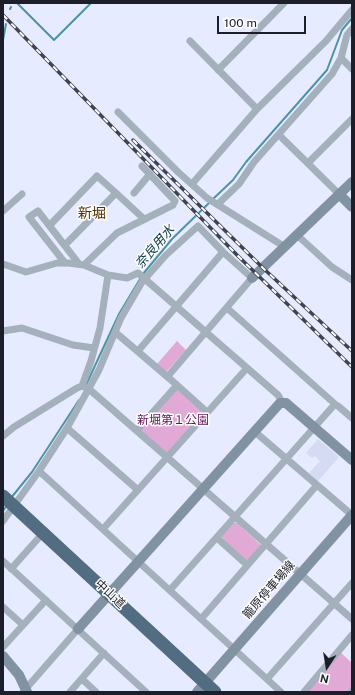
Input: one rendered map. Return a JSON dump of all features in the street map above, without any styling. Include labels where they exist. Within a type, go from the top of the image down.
[{"type":"highway","name":"中山道","points":[[9,502],[109,593],[201,687],[215,692]]},
{"type":"street","points":[[218,70],[284,3]]},
{"type":"street","points":[[192,184],[257,109],[326,41],[352,10]]},
{"type":"street","points":[[217,203],[239,184],[254,162],[323,86],[341,58],[347,35],[352,30]]},
{"type":"street","points":[[190,41],[257,109]]},
{"type":"street","points":[[341,58],[352,69]]},
{"type":"street","points":[[118,112],[207,198],[285,247]]},
{"type":"street","points":[[308,164],[352,120]]},
{"type":"street","points":[[279,135],[352,207]]},
{"type":"street","points":[[82,264],[117,233],[173,204],[175,201],[142,166]]},
{"type":"street","points":[[134,193],[150,174]]},
{"type":"street","points":[[50,225],[97,176],[144,218]]},
{"type":"street","points":[[168,376],[252,278],[352,182]]},
{"type":"street","points":[[65,245],[116,193]]},
{"type":"street","points":[[3,211],[22,194]]},
{"type":"street","points":[[65,263],[29,217],[38,211],[82,264]]},
{"type":"street","points":[[4,519],[9,502],[39,470],[66,428],[85,388],[99,370],[115,332],[142,276],[198,226],[223,252],[252,278]]},
{"type":"street","points":[[297,235],[332,267],[352,280]]},
{"type":"street","points":[[138,351],[223,252]]},
{"type":"street","points":[[3,264],[26,272],[45,266],[65,263],[82,264],[108,275],[127,278],[142,276],[278,395],[282,402],[286,403],[352,460]]},
{"type":"street","points":[[3,435],[14,427],[85,388],[100,328],[108,275]]},
{"type":"street","points":[[170,590],[335,404],[227,308]]},
{"type":"street","points":[[3,331],[22,328],[73,345],[94,348]]},
{"type":"street","points":[[115,332],[168,376],[208,412]]},
{"type":"street","points":[[103,529],[247,368]]},
{"type":"street","points":[[137,430],[177,385]]},
{"type":"street","points":[[85,388],[137,430],[352,619]]},
{"type":"street","points":[[3,656],[19,675],[25,691],[109,593],[254,431],[282,402]]},
{"type":"street","points":[[338,406],[352,418]]},
{"type":"street","points":[[66,428],[138,490]]},
{"type":"street","points":[[254,431],[352,515]]},
{"type":"street","points":[[39,470],[281,692]]},
{"type":"street","points":[[201,619],[318,485]]},
{"type":"street","name":"籠原停車場線","points":[[201,687],[352,515]]},
{"type":"street","points":[[11,569],[43,533]]},
{"type":"street","points":[[217,538],[247,565]]},
{"type":"street","points":[[3,561],[146,692]]},
{"type":"street","points":[[267,679],[352,583]]},
{"type":"street","points":[[3,647],[46,600]]},
{"type":"street","points":[[3,607],[23,625]]},
{"type":"street","points":[[304,692],[352,635]]},
{"type":"street","points":[[70,692],[104,653]]},
{"type":"street","points":[[82,679],[96,692]]},
{"type":"shaded area","points":[[318,439],[339,457],[318,481],[309,473],[320,461],[315,456],[312,458],[306,453]]},
{"type":"green space","points":[[177,341],[186,350],[167,371],[165,371],[157,364]]},
{"type":"green space","name":"新堀第１公園","points":[[178,389],[202,411],[202,414],[169,452],[166,452],[142,431],[141,428],[175,390]]},
{"type":"green space","points":[[234,523],[237,523],[261,546],[249,560],[245,561],[221,537]]},
{"type":"green space","points":[[340,652],[352,663],[352,687],[347,692],[306,692]]},
{"type":"waterway","points":[[17,3],[54,40],[91,3]]},
{"type":"waterway","name":"奈良用水","points":[[213,199],[233,180],[246,162],[327,70],[342,30],[352,18]]},
{"type":"waterway","points":[[3,40],[6,24]]},
{"type":"waterway","name":"奈良用水","points":[[86,385],[119,314],[143,274],[172,239],[210,202]]},
{"type":"waterway","name":"奈良用水","points":[[11,498],[32,472],[79,400]]},
{"type":"waterway","name":"奈良用水","points":[[3,511],[7,505]]},
{"type":"railway","points":[[3,15],[237,255],[352,367]]},
{"type":"railway","points":[[133,140],[263,268],[352,351]]},
{"type":"district","name":"新堀","points":[[92,214]]}]
